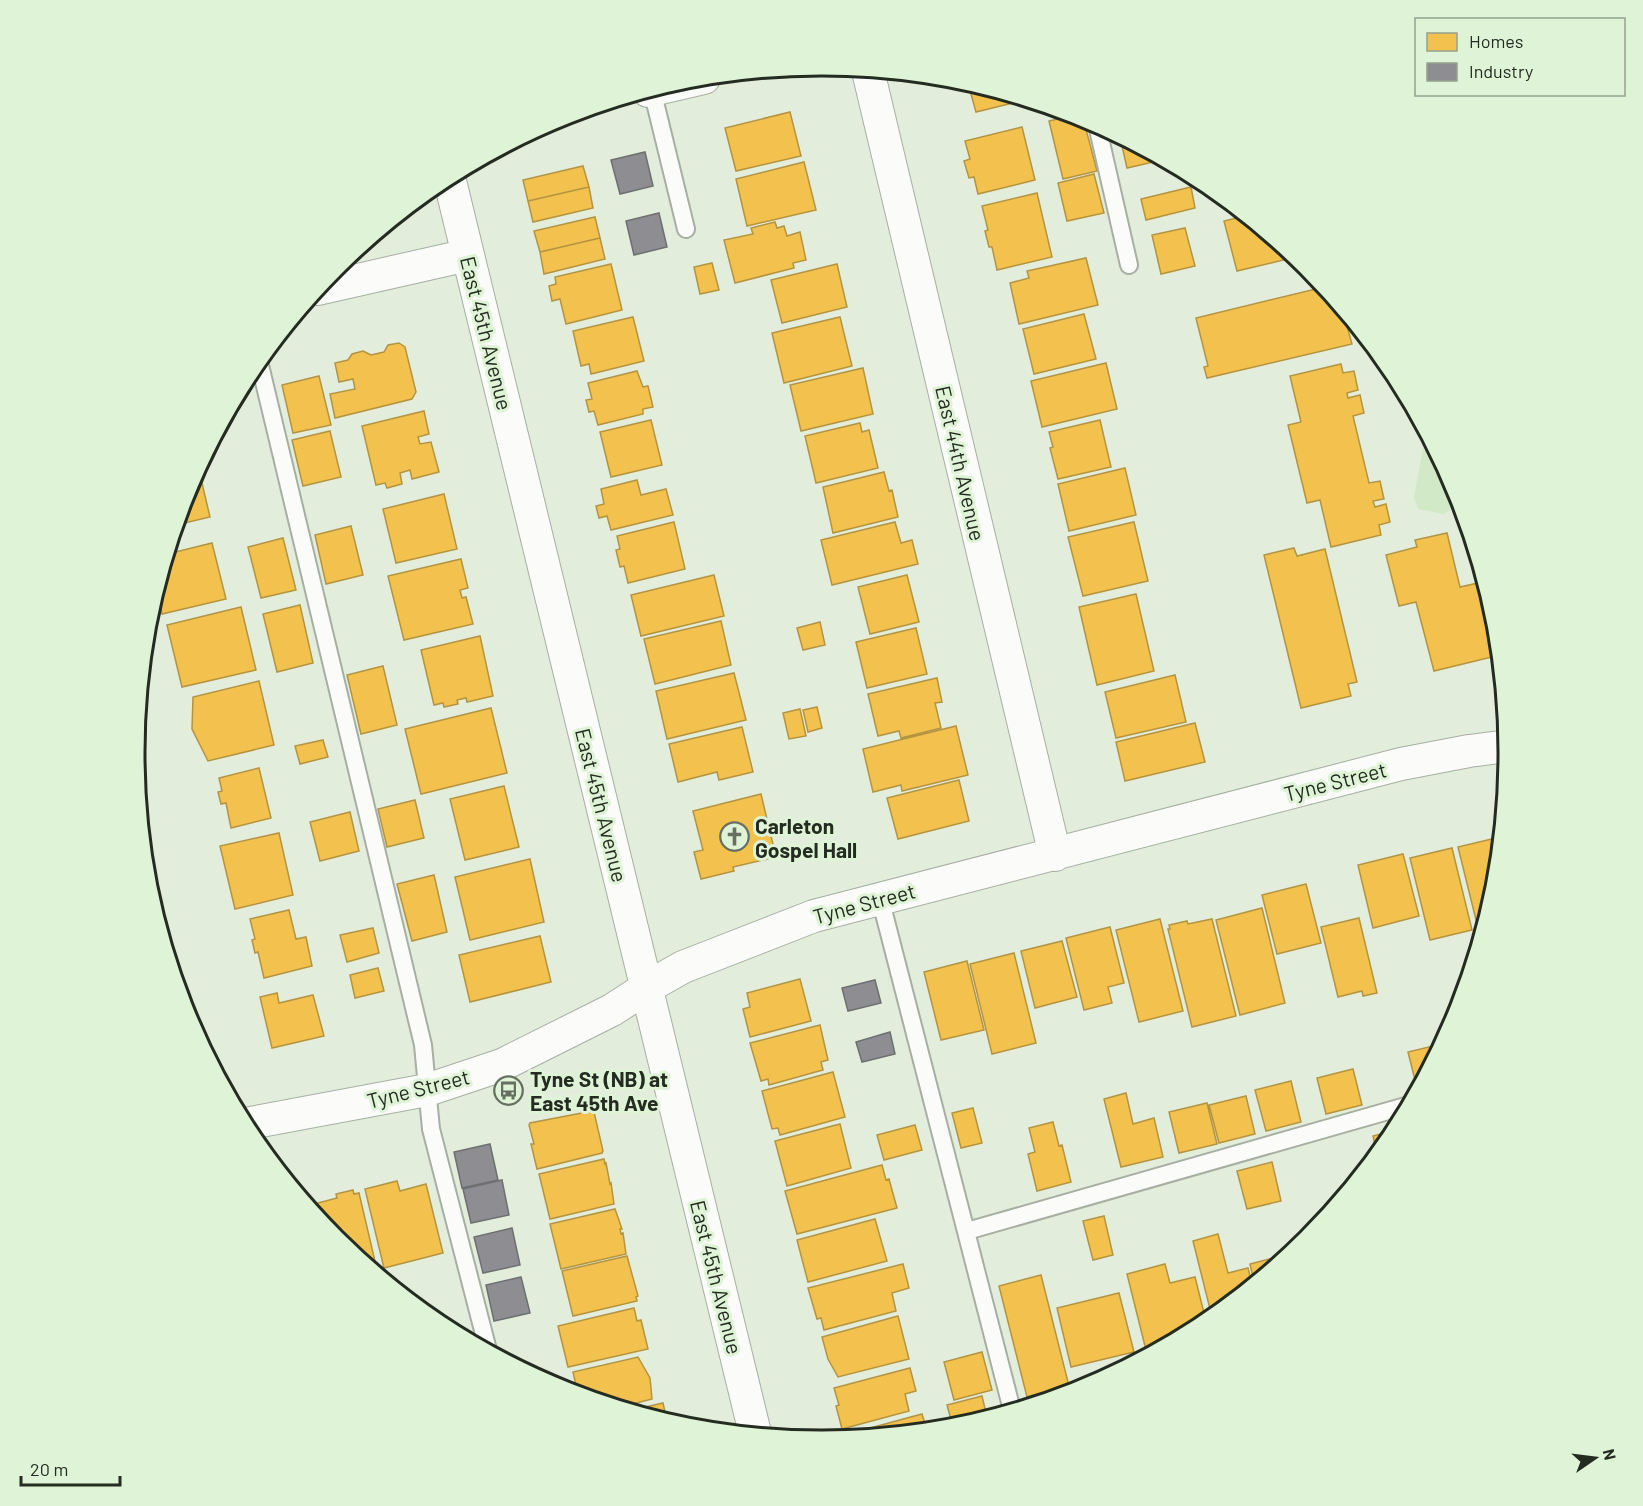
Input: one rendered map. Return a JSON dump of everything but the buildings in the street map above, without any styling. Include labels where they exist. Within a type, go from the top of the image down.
[{"type":"street","name":"East 44th Avenue","points":[[870,78],[1055,855]]},
{"type":"street","name":"East 45th Avenue","points":[[452,187],[753,1426]]},
{"type":"street","points":[[333,286],[468,255]]},
{"type":"street","name":"Tyne Street","points":[[255,1122],[427,1090],[502,1065],[612,1010],[683,967],[814,916],[1401,764],[1469,750],[1498,747]]},
{"type":"lane","points":[[652,99],[686,229]]},
{"type":"lane","points":[[1100,137],[1129,265]]},
{"type":"lane","points":[[262,373],[420,1034],[431,1129],[486,1340]]},
{"type":"lane","points":[[880,898],[1010,1402]]},
{"type":"lane","points":[[967,1231],[1396,1109]]},
{"type":"green space","points":[[1423,448],[1428,454],[1452,509],[1443,514],[1418,509],[1414,498]]},
{"type":"place","name":"Carleton Gospel Hall","points":[[734,837]]},
{"type":"place","name":"Tyne St (NB) at East 45th Ave","points":[[509,1090]]}]
